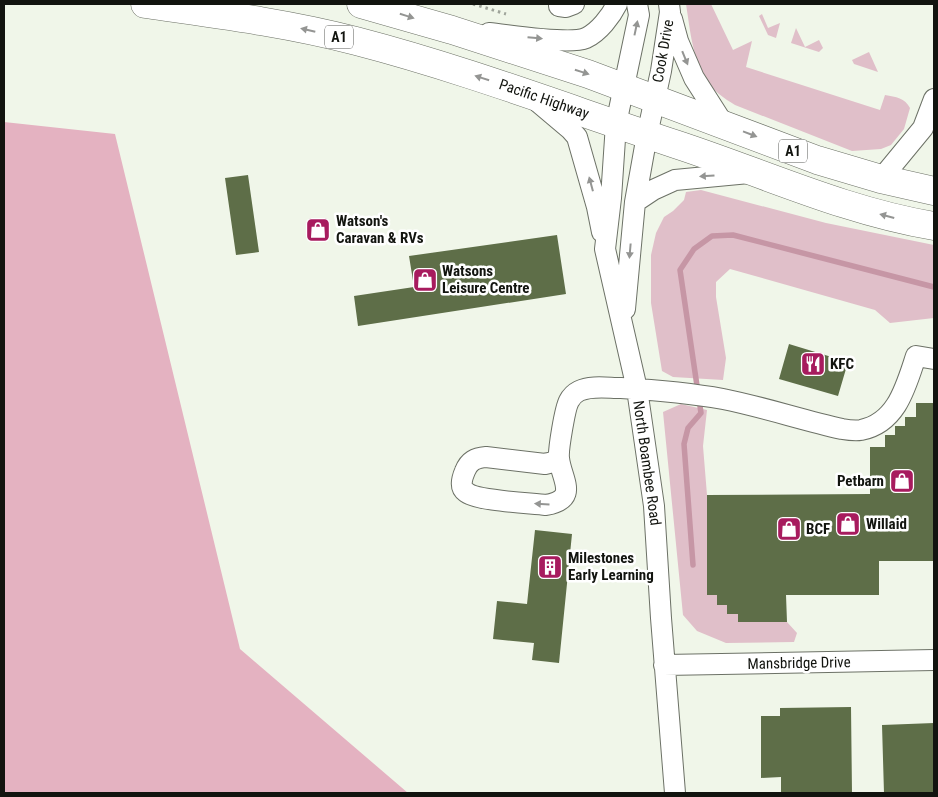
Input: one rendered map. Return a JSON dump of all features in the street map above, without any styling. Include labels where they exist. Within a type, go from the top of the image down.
[{"type":"highway","name":"Pacific Highway","points":[[145,4],[287,25],[434,63],[756,172],[830,201],[906,222],[934,226]]},
{"type":"highway","name":"A1","points":[[361,4],[452,30],[588,74],[817,160],[934,191]]},
{"type":"street","points":[[452,30],[564,40],[586,38],[606,21],[618,4]]},
{"type":"street","name":"Cook Drive","points":[[623,87],[639,15],[637,4]]},
{"type":"street","points":[[669,8],[678,41],[688,66],[698,87],[724,124]]},
{"type":"street","name":"Cook Drive","points":[[655,99],[669,8]]},
{"type":"street","name":"North Boambee Road","points":[[623,87],[616,124],[611,198],[605,249],[637,389],[654,506],[673,790]]},
{"type":"street","points":[[528,94],[577,137],[597,207],[605,249]]},
{"type":"street","name":"North Boambee Road","points":[[624,326],[635,202],[655,99]]},
{"type":"street","points":[[880,178],[924,128],[934,99]]},
{"type":"street","points":[[635,202],[653,190],[675,180],[756,172]]},
{"type":"street","points":[[559,457],[553,462],[545,464],[486,457],[478,458],[466,467],[461,479],[462,488],[467,493],[479,497],[546,505],[556,504],[563,499],[567,489],[559,457],[568,402],[578,391],[587,388],[637,389],[714,398],[842,429],[861,430],[877,424],[897,406],[906,387],[916,356],[934,359]]},
{"type":"street","name":"Mansbridge Drive","points":[[664,665],[934,660]]},
{"type":"shaded area","points":[[686,4],[711,4],[733,50],[752,41],[746,67],[880,110],[885,95],[900,98],[910,108],[904,129],[891,145],[881,149],[852,151],[735,105],[710,85],[698,64]]},
{"type":"shaded area","points":[[762,14],[768,28],[780,23],[776,38],[768,35],[759,16]]},
{"type":"shaded area","points":[[796,28],[805,47],[819,40],[823,48],[819,52],[791,43]]},
{"type":"shaded area","points":[[869,52],[878,72],[854,64],[852,60]]},
{"type":"shaded area","points":[[4,122],[115,134],[240,649],[408,793],[4,793]]},
{"type":"shaded area","points":[[701,190],[826,223],[934,245],[934,318],[890,323],[875,310],[730,269],[716,282],[716,297],[726,358],[723,380],[673,377],[662,371],[651,303],[651,255],[656,233],[664,217],[684,200],[686,192]]},
{"type":"shaded area","points":[[681,404],[707,410],[703,446],[707,495],[708,595],[717,595],[717,605],[727,605],[738,614],[738,622],[787,622],[797,633],[794,642],[726,643],[697,631],[683,615],[663,412]]},
{"type":"building","points":[[248,175],[259,252],[236,255],[225,178]]},
{"type":"building","points":[[557,235],[566,294],[358,326],[354,296],[414,287],[409,256]]},
{"type":"building","points":[[789,344],[848,362],[838,396],[779,379]]},
{"type":"building","points":[[916,403],[934,403],[934,561],[879,561],[879,595],[786,595],[787,622],[738,622],[738,614],[727,614],[727,605],[717,605],[717,595],[707,595],[707,495],[870,494],[870,447],[885,447],[885,435],[895,435],[895,426],[905,426],[905,417],[916,417]]},
{"type":"building","name":"Milestones Early Learning","points":[[535,530],[572,534],[559,663],[532,660],[534,643],[493,639],[497,601],[527,604]]},
{"type":"building","points":[[851,707],[852,793],[781,793],[781,777],[761,778],[761,716],[780,716],[780,708]]},
{"type":"building","points":[[934,723],[934,793],[884,793],[882,725]]},
{"type":"waterway","points":[[693,565],[684,444],[688,428],[701,413],[680,270],[694,249],[712,236],[733,235],[934,287]]},
{"type":"place","name":"Watson's Caravan & RVs","points":[[318,230]]},
{"type":"place","name":"Watsons Leisure Centre","points":[[425,280]]},
{"type":"place","name":"KFC","points":[[813,364]]},
{"type":"place","name":"Petbarn","points":[[902,481]]},
{"type":"place","name":"Willaid","points":[[848,524]]},
{"type":"place","name":"BCF","points":[[789,529]]},
{"type":"place","name":"Milestones Early Learning","points":[[550,567]]}]
